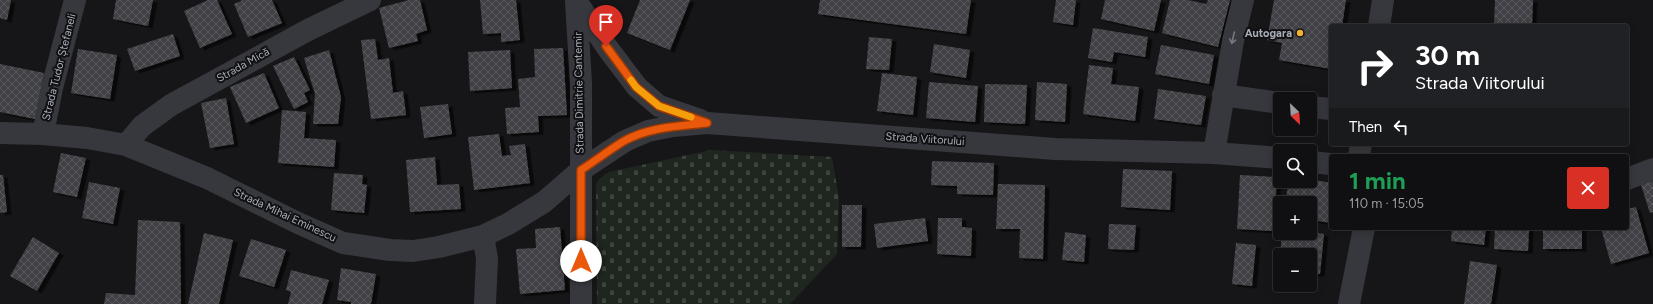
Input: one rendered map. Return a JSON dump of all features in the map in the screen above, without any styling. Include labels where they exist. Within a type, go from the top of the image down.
[{"type":"street","name":"Strada Tudor Ștefaneli","points":[[43,134],[52,88],[75,0]]},
{"type":"street","name":"Strada Mică","points":[[126,145],[142,126],[171,104],[308,30],[370,0]]},
{"type":"street","points":[[1214,153],[1232,41],[1243,0]]},
{"type":"street","points":[[1379,24],[1383,0]]},
{"type":"street","name":"Strada Dimitrie Cantemir","points":[[577,1],[606,46],[636,87],[659,106],[707,123]]},
{"type":"street","name":"Strada Dimitrie Cantemir","points":[[577,1],[581,83],[581,304]]},
{"type":"street","points":[[1223,95],[1273,102]]},
{"type":"street","points":[[1317,107],[1329,109]]},
{"type":"street","name":"Strada Viitorului","points":[[581,170],[625,140],[648,131],[673,126],[707,123],[1055,148],[1214,153],[1273,157]]},
{"type":"street","name":"Strada Mihai Eminescu","points":[[0,133],[43,134],[87,138],[126,145],[207,178],[298,223],[343,243],[390,250],[413,251],[439,247],[483,236],[533,210],[581,170]]},
{"type":"street","points":[[1317,163],[1329,164]]},
{"type":"street","points":[[1629,178],[1653,169]]},
{"type":"street","points":[[1349,304],[1364,230]]},
{"type":"street","points":[[483,236],[487,258],[485,304]]},
{"type":"green space","points":[[711,150],[832,157],[839,199],[837,254],[790,304],[597,304],[596,186],[599,179],[609,172]]},
{"type":"building","points":[[0,0],[11,0],[7,20],[0,18]]},
{"type":"building","points":[[116,0],[153,0],[148,26],[113,19]]},
{"type":"building","points":[[208,0],[217,0],[232,34],[200,48],[184,11]]},
{"type":"building","points":[[241,0],[272,0],[282,23],[248,37],[234,4]]},
{"type":"building","points":[[409,0],[420,0],[427,30],[416,34],[418,41],[389,48],[379,8]]},
{"type":"building","points":[[480,0],[516,0],[520,40],[501,42],[501,33],[483,34]]},
{"type":"building","points":[[640,0],[690,0],[670,50],[627,33]]},
{"type":"building","points":[[820,0],[971,0],[966,34],[818,14]]},
{"type":"building","points":[[1056,0],[1076,0],[1073,25],[1053,22]]},
{"type":"building","points":[[1105,0],[1161,0],[1154,31],[1101,19]]},
{"type":"building","points":[[1170,0],[1188,0],[1206,4],[1208,0],[1230,0],[1218,47],[1162,33]]},
{"type":"building","name":"Autogara","points":[[1274,0],[1346,0],[1342,24],[1329,24],[1329,69],[1279,60],[1282,43],[1267,40]]},
{"type":"building","points":[[1495,0],[1533,0],[1532,24],[1494,24]]},
{"type":"building","points":[[1093,28],[1148,37],[1145,57],[1114,52],[1112,62],[1088,58]]},
{"type":"building","points":[[173,34],[180,56],[135,71],[127,49]]},
{"type":"building","points":[[869,37],[892,39],[889,70],[866,69]]},
{"type":"building","points":[[375,39],[378,60],[389,58],[393,93],[403,91],[406,115],[371,119],[361,40]]},
{"type":"building","points":[[934,44],[970,50],[966,78],[930,72]]},
{"type":"building","points":[[1161,45],[1214,55],[1209,84],[1155,74]]},
{"type":"building","points":[[563,48],[567,115],[538,116],[539,132],[507,134],[505,108],[520,107],[518,79],[535,77],[534,49]]},
{"type":"building","points":[[78,49],[117,55],[110,99],[71,93]]},
{"type":"building","points":[[329,50],[341,97],[338,124],[313,124],[315,94],[304,58]]},
{"type":"building","points":[[510,50],[512,88],[470,91],[468,52]]},
{"type":"building","points":[[294,57],[310,90],[304,93],[308,102],[294,109],[273,66]]},
{"type":"building","points":[[0,64],[44,73],[35,119],[0,112]]},
{"type":"building","points":[[1089,65],[1113,68],[1111,84],[1139,87],[1135,121],[1083,114]]},
{"type":"building","points":[[264,73],[279,108],[246,123],[230,87]]},
{"type":"building","points":[[882,73],[917,77],[913,115],[877,111]]},
{"type":"building","points":[[929,82],[978,86],[975,122],[926,118]]},
{"type":"building","points":[[1037,82],[1067,84],[1065,122],[1035,120]]},
{"type":"building","points":[[985,84],[1027,85],[1025,124],[984,122]]},
{"type":"building","points":[[1158,89],[1206,96],[1201,125],[1154,119]]},
{"type":"building","points":[[226,98],[234,144],[210,148],[201,103]]},
{"type":"building","points":[[448,104],[452,134],[424,138],[420,107]]},
{"type":"building","points":[[282,110],[306,112],[304,138],[336,140],[334,167],[278,163]]},
{"type":"building","points":[[499,134],[502,156],[511,155],[509,146],[525,144],[530,183],[474,190],[468,137]]},
{"type":"building","points":[[61,153],[86,158],[77,197],[53,192]]},
{"type":"building","points":[[435,157],[437,185],[459,184],[461,209],[410,212],[406,160]]},
{"type":"building","points":[[932,161],[994,163],[993,195],[957,194],[957,186],[931,185]]},
{"type":"building","points":[[1123,169],[1172,171],[1170,210],[1121,207]]},
{"type":"building","points":[[334,173],[363,175],[362,184],[367,185],[364,213],[331,210]]},
{"type":"building","points":[[0,175],[3,175],[7,212],[0,213]]},
{"type":"building","points":[[1240,175],[1273,177],[1273,188],[1276,188],[1276,196],[1273,196],[1273,231],[1237,229]]},
{"type":"building","points":[[1317,180],[1329,183],[1329,223],[1317,221],[1317,196],[1286,196],[1288,188],[1317,188]]},
{"type":"building","points":[[1653,181],[1653,212],[1650,213],[1641,185]]},
{"type":"building","points":[[89,182],[120,188],[113,224],[82,218]]},
{"type":"building","points":[[998,184],[1045,185],[1043,259],[1019,258],[1020,229],[996,229]]},
{"type":"building","points":[[842,205],[862,205],[861,247],[842,247]]},
{"type":"building","points":[[1636,207],[1649,253],[1611,264],[1602,230],[1629,230],[1629,209]]},
{"type":"building","points":[[925,218],[928,241],[877,248],[874,224]]},
{"type":"building","points":[[938,218],[962,218],[962,227],[972,228],[971,256],[937,254]]},
{"type":"building","points":[[138,220],[180,222],[181,304],[104,304],[106,293],[135,295]]},
{"type":"building","points":[[1109,224],[1136,225],[1134,250],[1108,249]]},
{"type":"building","points":[[560,227],[565,290],[520,294],[516,249],[536,248],[535,229]]},
{"type":"building","points":[[1452,230],[1486,230],[1484,245],[1451,241]]},
{"type":"building","points":[[1495,230],[1529,230],[1528,251],[1494,249]]},
{"type":"building","points":[[1543,230],[1582,230],[1582,249],[1543,249]]},
{"type":"building","points":[[1065,232],[1086,235],[1084,262],[1062,260]]},
{"type":"building","points":[[204,233],[233,240],[219,304],[188,304]]},
{"type":"building","points":[[1317,233],[1324,234],[1320,274],[1317,274],[1317,248],[1281,248],[1281,240],[1317,240]]},
{"type":"building","points":[[33,237],[59,253],[37,291],[10,276]]},
{"type":"building","points":[[251,239],[286,250],[274,287],[239,276]]},
{"type":"building","points":[[1236,243],[1256,245],[1252,286],[1232,284]]},
{"type":"building","points":[[1470,261],[1497,265],[1491,304],[1464,304]]},
{"type":"building","points":[[341,268],[376,274],[371,304],[351,304],[351,302],[337,300]]},
{"type":"building","points":[[291,270],[329,280],[322,304],[288,304],[291,292],[286,290]]},
{"type":"slow traffic","points":[[631,80],[636,87],[659,106],[691,117]]},
{"type":"place","name":"Autogara","points":[[1300,33]]},
{"type":"route","points":[[581,261],[581,170],[625,140],[648,131],[673,126],[707,123],[659,106],[636,87],[606,46]]}]
